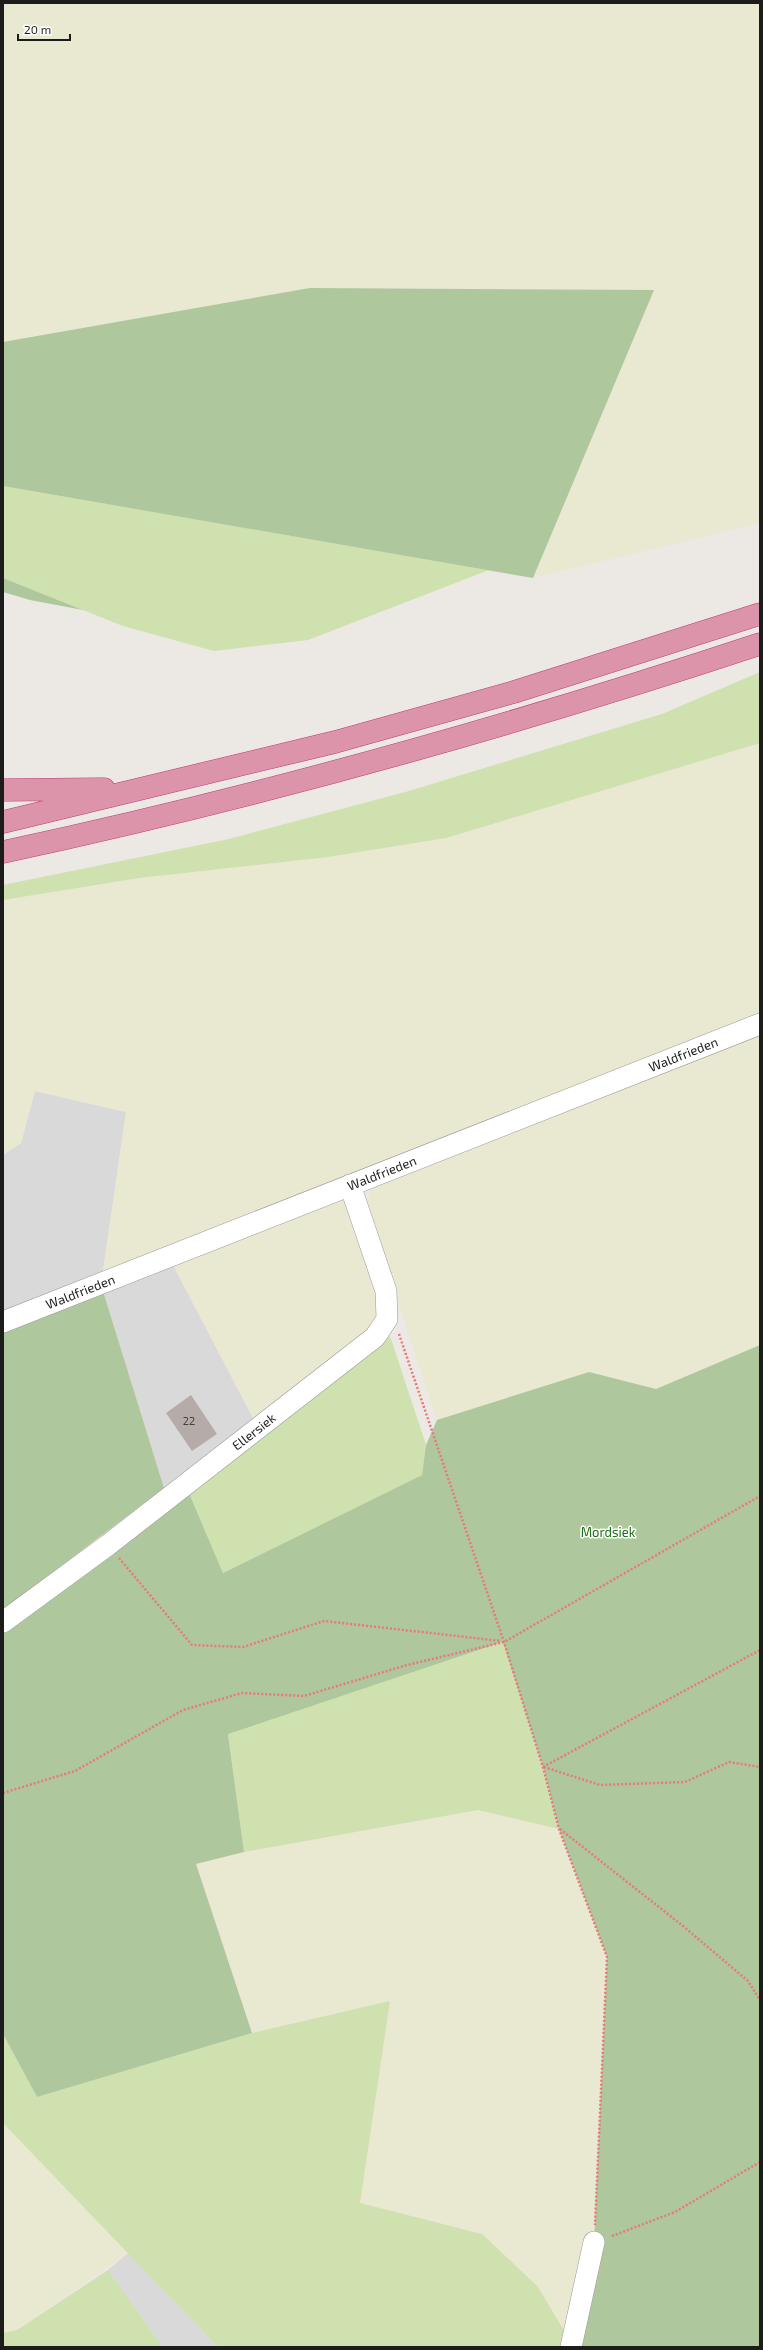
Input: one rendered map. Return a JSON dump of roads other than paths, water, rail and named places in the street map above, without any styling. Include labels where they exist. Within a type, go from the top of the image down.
[{"type":"highway","points":[[3,822],[335,742],[514,692],[760,614]]},
{"type":"highway","points":[[3,852],[229,799],[341,769],[530,716],[760,644]]},
{"type":"highway","points":[[3,790],[151,787]]},
{"type":"street","name":"Waldfrieden","points":[[3,1322],[760,1024]]},
{"type":"street","name":"Ellersiek","points":[[3,1622],[108,1545],[375,1337],[387,1319],[386,1291],[350,1185]]},
{"type":"street","points":[[571,2347],[594,2242]]},
{"type":"park label","name":"Mordsiek","points":[[608,1532]]}]
